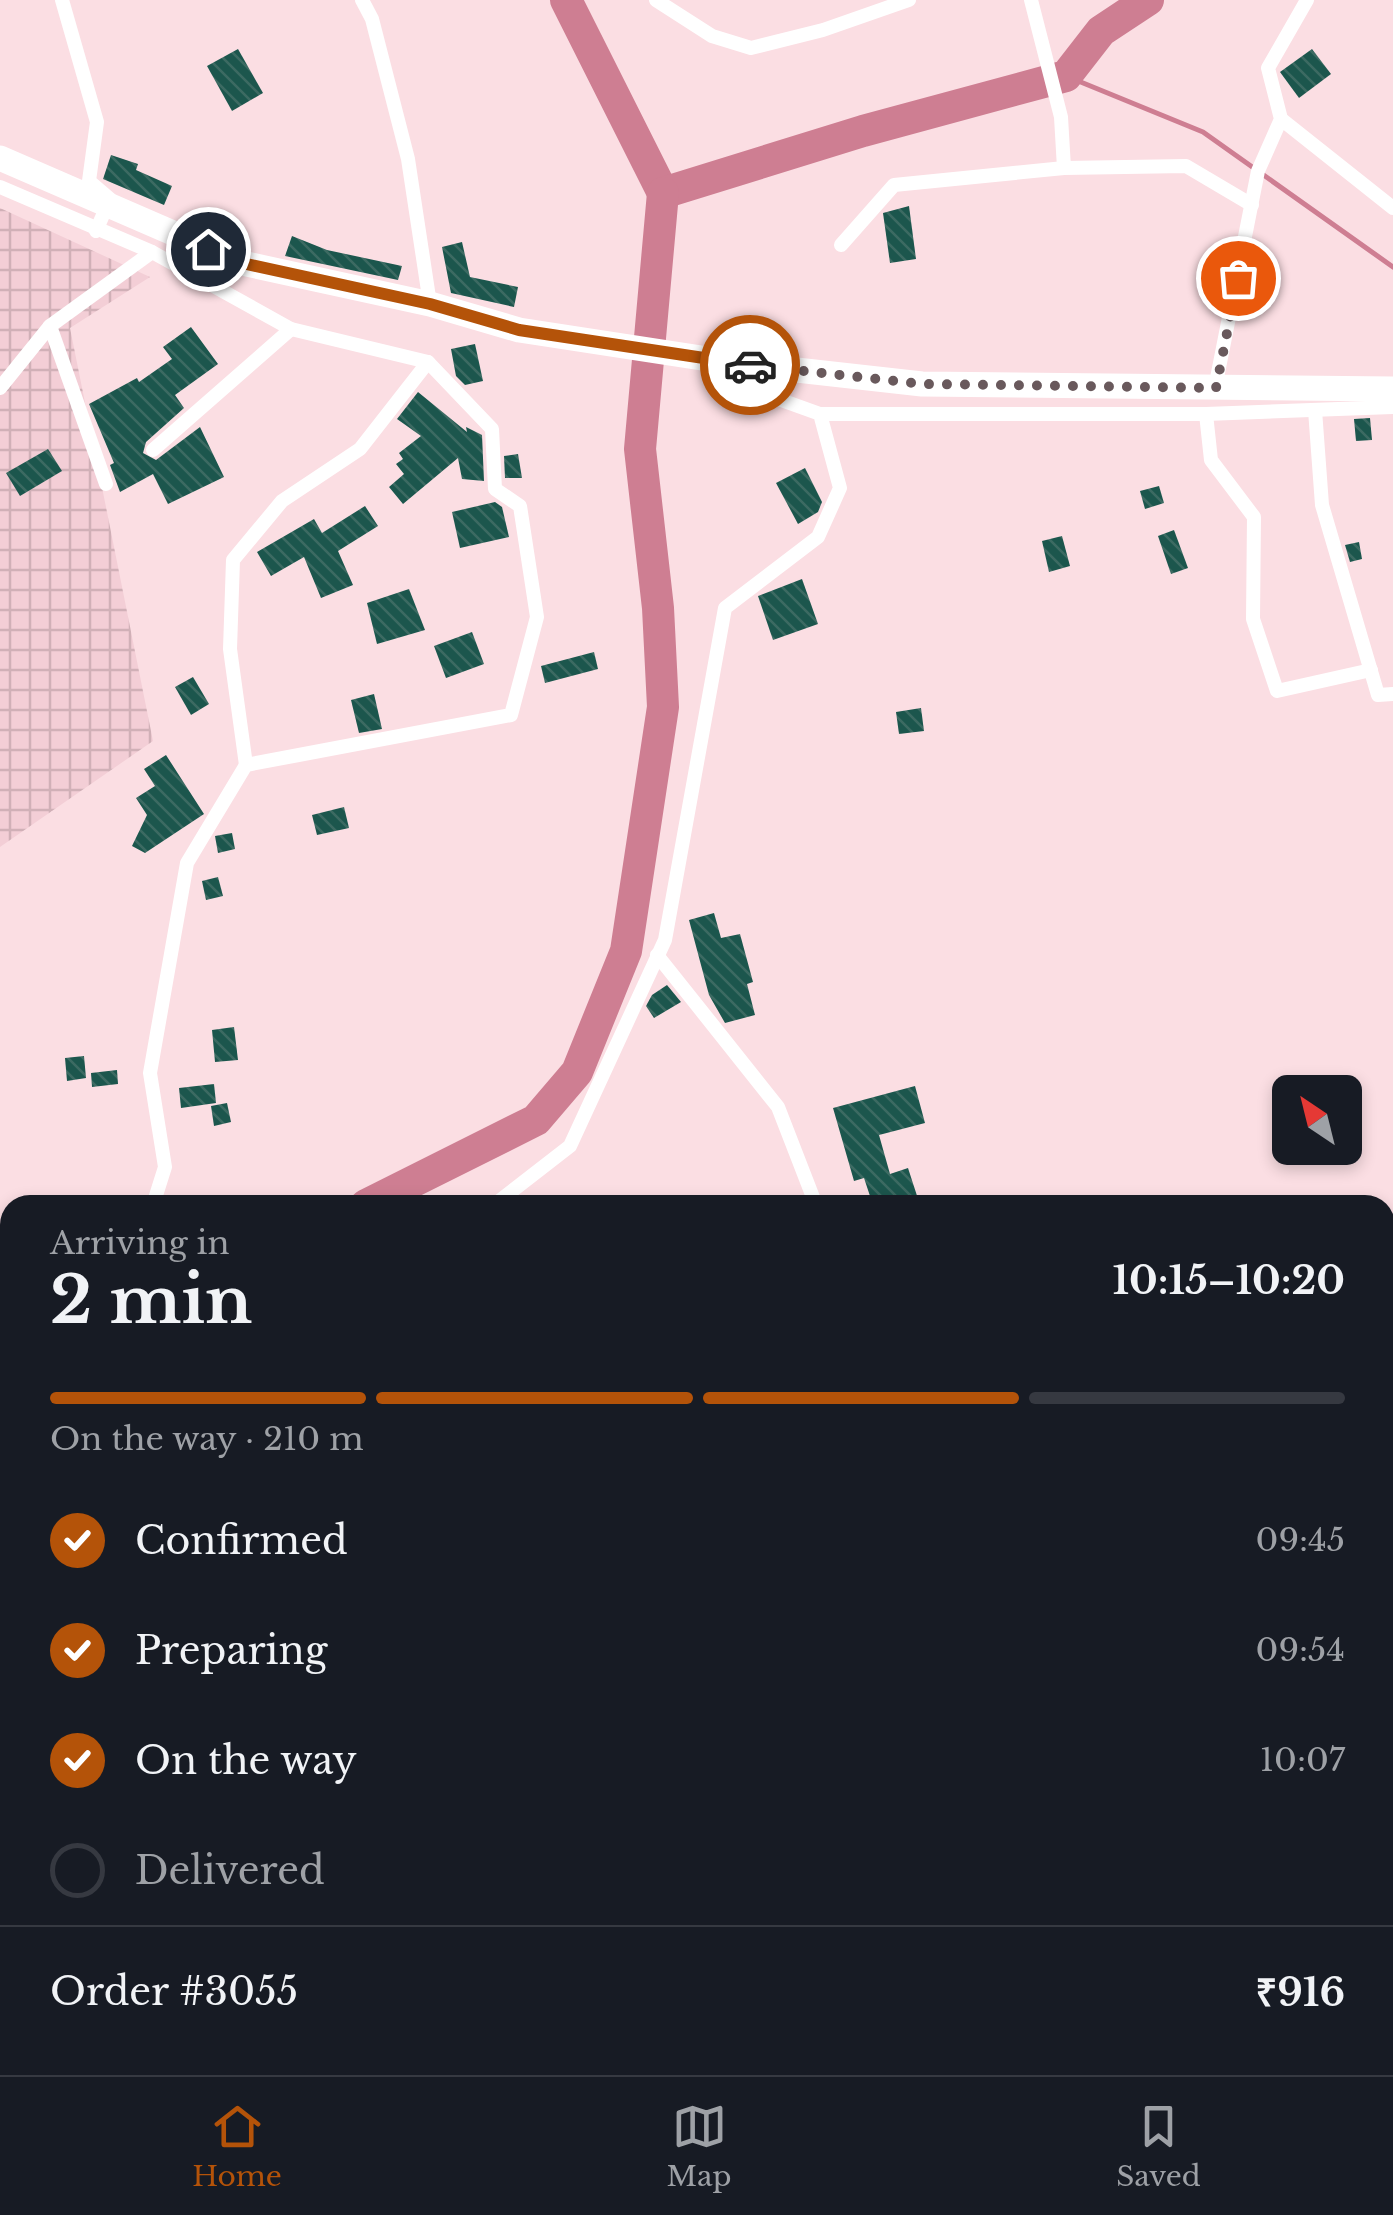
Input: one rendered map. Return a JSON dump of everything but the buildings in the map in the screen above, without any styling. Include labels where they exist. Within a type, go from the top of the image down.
[{"type":"highway","points":[[0,158],[101,219],[242,263],[430,304],[519,330],[734,363],[922,384],[1393,389]]},
{"type":"street","points":[[62,0],[97,122],[89,181],[110,198],[101,219]]},
{"type":"street","points":[[362,0],[372,19],[408,159],[430,304]]},
{"type":"street","points":[[656,0],[712,36],[750,48],[823,30],[908,0]]},
{"type":"street","points":[[1032,0],[1062,117],[1064,168]]},
{"type":"street","points":[[1216,388],[1258,171],[1280,119],[1268,68],[1307,0]]},
{"type":"street","points":[[1280,119],[1393,208]]},
{"type":"street","points":[[840,245],[894,185],[1064,168],[1186,166],[1252,204]]},
{"type":"street","points":[[0,187],[101,219],[152,252],[291,329],[428,362],[492,429],[494,488],[520,506],[537,617],[511,715],[246,765]]},
{"type":"street","points":[[0,388],[50,326],[152,252]]},
{"type":"street","points":[[50,326],[106,484]]},
{"type":"street","points":[[153,450],[291,329]]},
{"type":"street","points":[[157,1195],[166,1166],[150,1073],[187,862],[246,765],[230,650],[233,560],[282,501],[360,450],[428,362]]},
{"type":"street","points":[[770,367],[770,396],[820,414],[1206,414],[1393,407]]},
{"type":"street","points":[[1316,410],[1322,505],[1378,695],[1393,694]]},
{"type":"street","points":[[507,1195],[570,1146],[665,940],[725,608],[818,537],[840,488],[820,414]]},
{"type":"street","points":[[1206,414],[1210,460],[1254,516],[1252,619],[1277,692],[1371,670]]},
{"type":"street","points":[[657,956],[778,1107],[812,1195]]},
{"type":"shaded area","points":[[0,208],[150,277],[70,328],[153,741],[0,847]]},
{"type":"waterway","points":[[566,0],[663,193]]},
{"type":"waterway","points":[[663,193],[863,131],[1066,76],[1101,31],[1148,0]]},
{"type":"waterway","points":[[1066,76],[1203,132],[1393,267]]},
{"type":"waterway","points":[[386,1195],[536,1120],[577,1072],[626,951],[663,707],[658,608],[640,449],[663,193]]},
{"type":"way so far","points":[[750,365],[922,384],[1216,388],[1238,278]]},
{"type":"route","points":[[208,249],[242,263],[430,304],[519,330],[750,365]]}]
